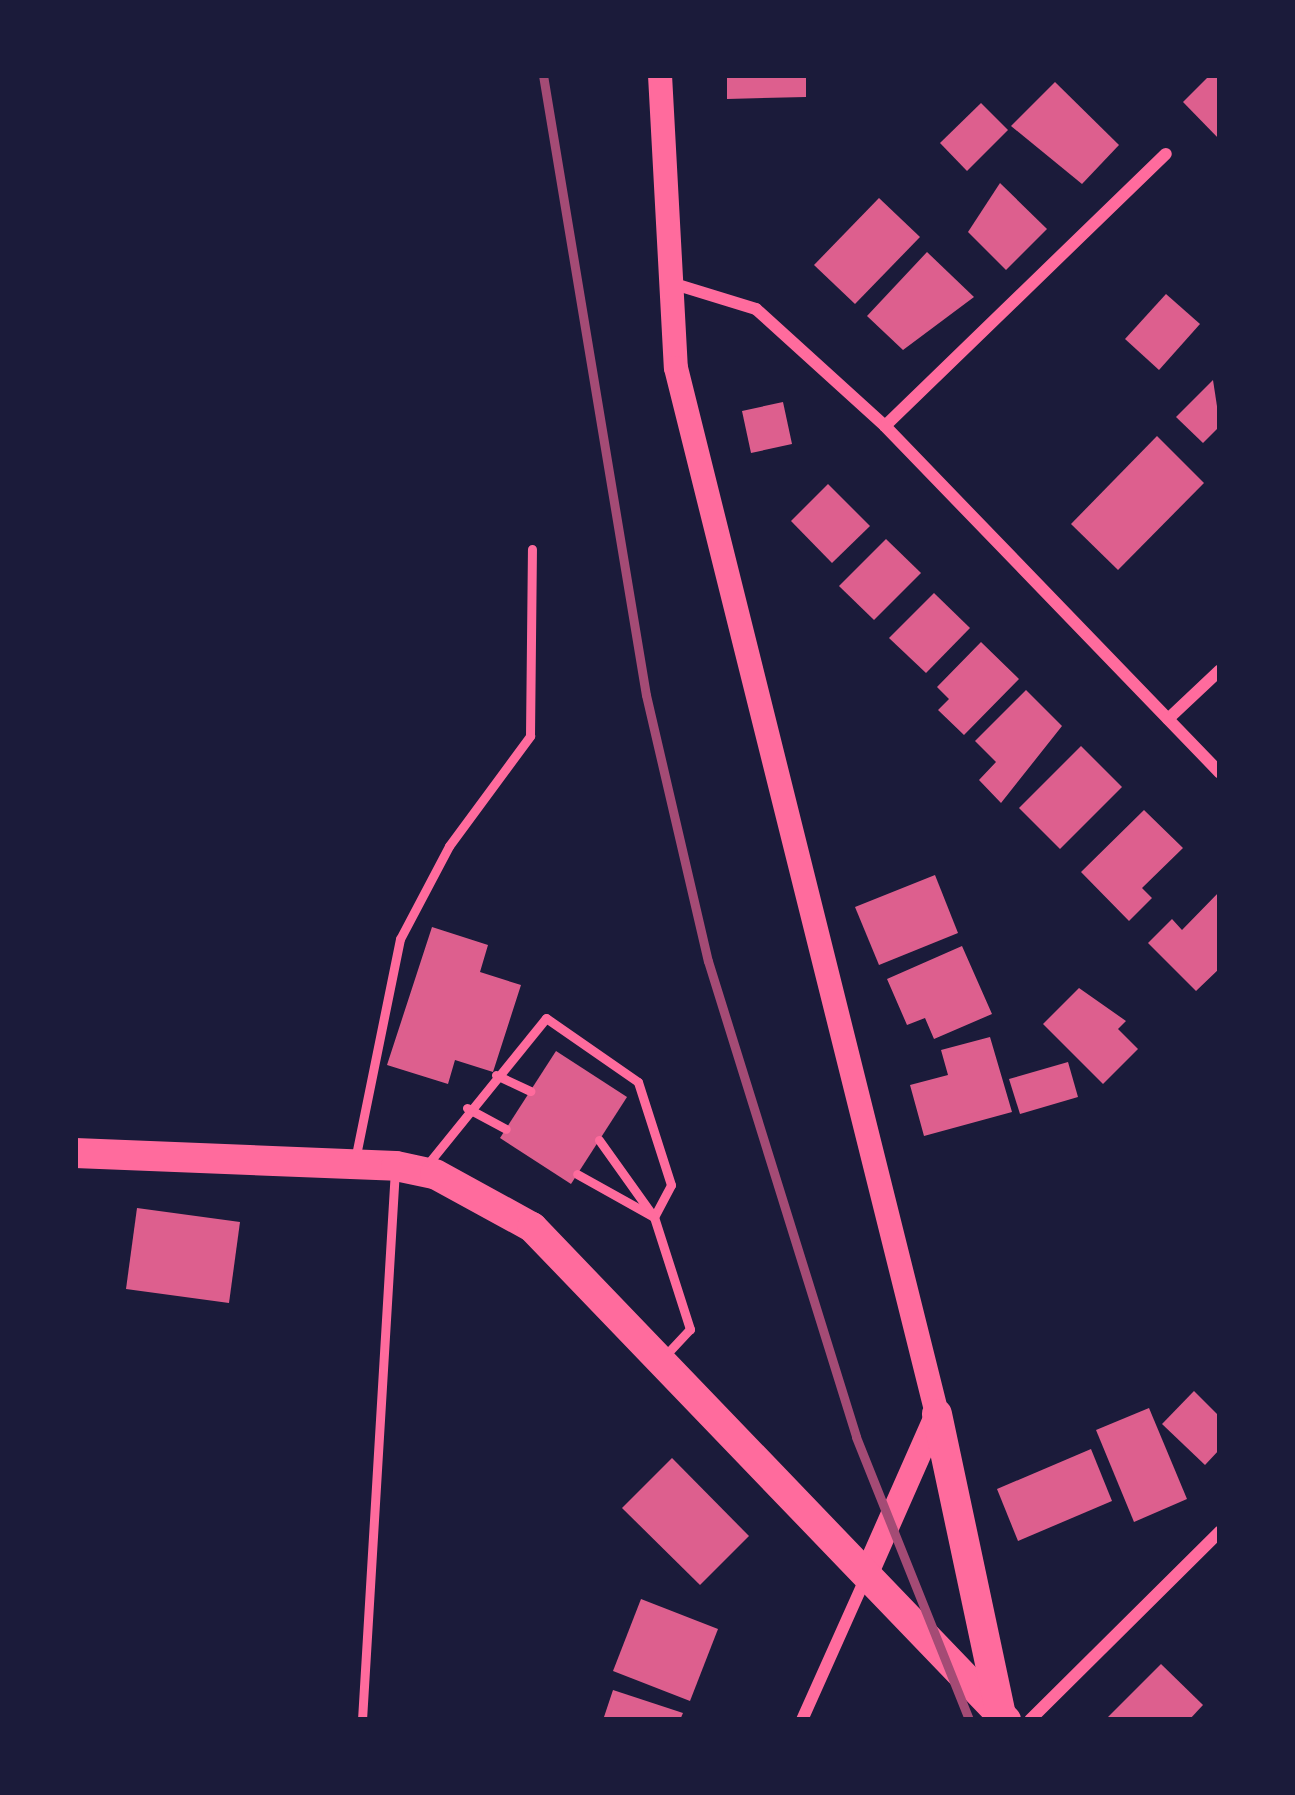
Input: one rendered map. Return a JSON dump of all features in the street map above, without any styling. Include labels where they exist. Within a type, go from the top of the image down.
[{"type":"main road","points":[[661,75],[664,281],[676,368],[1013,1718]]},
{"type":"main road","points":[[75,1153],[410,1168],[532,1228],[1013,1718]]},
{"type":"main road","points":[[867,1574],[937,1414]]},
{"type":"street","points":[[886,426],[1166,154]]},
{"type":"street","points":[[664,281],[756,309],[886,426],[1220,773]]},
{"type":"street","points":[[1168,719],[1220,670]]},
{"type":"street","points":[[1013,1718],[1220,1531]]},
{"type":"street","points":[[802,1720],[867,1574]]},
{"type":"lane","points":[[355,1164],[400,939],[448,846],[530,736],[532,550]]},
{"type":"lane","points":[[362,1720],[410,1168],[546,1018],[638,1082],[671,1185],[654,1217]]},
{"type":"lane","points":[[496,1075],[530,1091]]},
{"type":"lane","points":[[467,1108],[506,1129]]},
{"type":"lane","points":[[599,1140],[654,1217],[689,1329],[661,1361]]},
{"type":"lane","points":[[577,1174],[654,1217]]},
{"type":"building","points":[[727,75],[806,75],[806,97],[727,99]]},
{"type":"building","points":[[1210,75],[1220,75],[1220,140],[1183,102]]},
{"type":"building","points":[[1055,82],[1119,145],[1082,184],[1011,126]]},
{"type":"building","points":[[981,103],[1008,130],[967,171],[940,143]]},
{"type":"building","points":[[1000,183],[1047,229],[1006,270],[968,232]]},
{"type":"building","points":[[879,198],[920,237],[855,304],[814,265]]},
{"type":"building","points":[[927,252],[974,297],[903,350],[867,316]]},
{"type":"building","points":[[1166,294],[1200,324],[1159,370],[1125,339]]},
{"type":"building","points":[[1213,380],[1220,426],[1203,443],[1176,417]]},
{"type":"building","points":[[783,402],[792,444],[751,453],[742,411]]},
{"type":"building","points":[[1157,436],[1204,483],[1118,570],[1071,524]]},
{"type":"building","points":[[828,484],[870,526],[832,563],[791,521]]},
{"type":"building","points":[[886,539],[921,573],[874,620],[839,586]]},
{"type":"building","points":[[934,593],[970,628],[926,673],[889,638]]},
{"type":"building","points":[[981,642],[1019,679],[964,735],[938,710],[949,699],[937,687]]},
{"type":"building","points":[[1026,690],[1062,726],[1001,803],[979,780],[996,762],[975,741]]},
{"type":"building","points":[[1081,746],[1122,787],[1060,849],[1019,808]]},
{"type":"building","points":[[1144,810],[1183,848],[1142,888],[1152,898],[1129,921],[1081,872]]},
{"type":"building","points":[[935,875],[958,933],[879,965],[855,907]]},
{"type":"building","points":[[1220,891],[1220,968],[1196,991],[1148,943],[1172,919],[1182,930]]},
{"type":"building","points":[[432,927],[488,945],[480,972],[521,985],[493,1072],[455,1060],[448,1084],[387,1065]]},
{"type":"building","points":[[962,946],[992,1014],[934,1039],[925,1018],[907,1025],[887,979]]},
{"type":"building","points":[[1079,988],[1126,1021],[1118,1029],[1138,1049],[1103,1084],[1043,1024]]},
{"type":"building","points":[[990,1037],[1012,1112],[924,1136],[910,1085],[948,1075],[941,1050]]},
{"type":"building","points":[[556,1051],[627,1097],[571,1184],[500,1138]]},
{"type":"building","points":[[1068,1062],[1078,1097],[1020,1114],[1009,1079]]},
{"type":"building","points":[[137,1208],[240,1222],[229,1303],[126,1289]]},
{"type":"building","points":[[1194,1391],[1220,1417],[1220,1449],[1205,1465],[1162,1424]]},
{"type":"building","points":[[1149,1408],[1187,1499],[1134,1522],[1096,1430]]},
{"type":"building","points":[[1091,1449],[1112,1501],[1018,1541],[997,1489]]},
{"type":"building","points":[[672,1458],[749,1536],[700,1585],[622,1508]]},
{"type":"building","points":[[641,1599],[718,1629],[690,1701],[613,1671]]},
{"type":"building","points":[[1161,1664],[1203,1705],[1189,1720],[1105,1720]]},
{"type":"building","points":[[613,1690],[683,1713],[680,1720],[603,1720]]},
{"type":"railway","points":[[543,75],[646,695],[708,961],[856,1437],[969,1720]]}]
